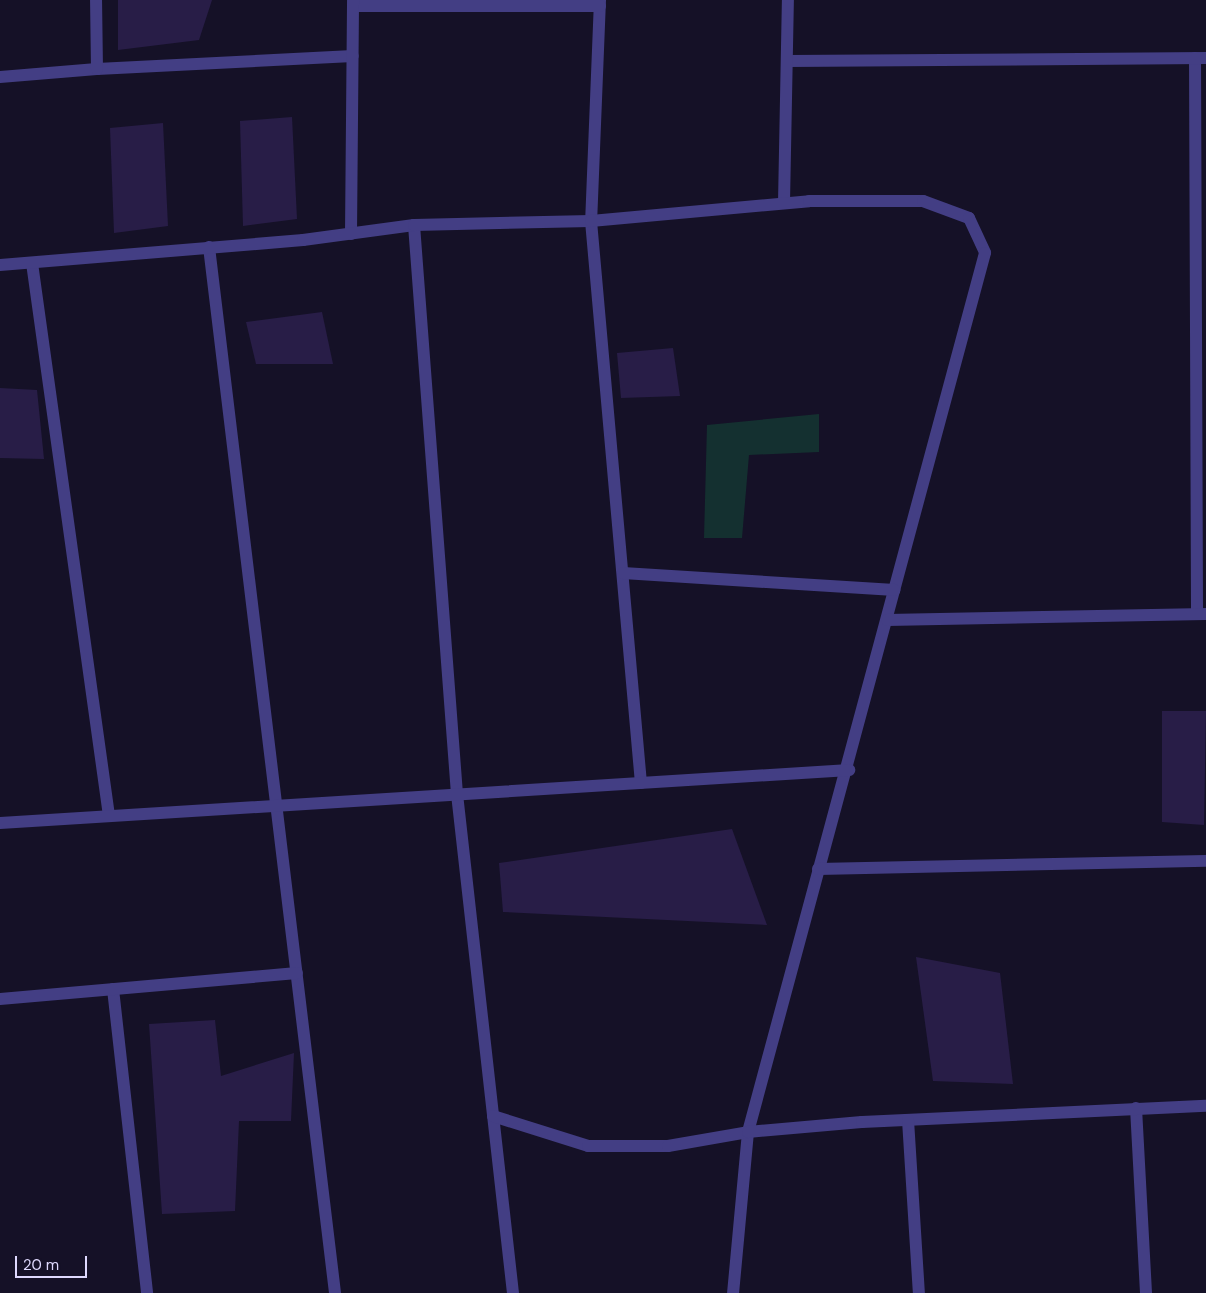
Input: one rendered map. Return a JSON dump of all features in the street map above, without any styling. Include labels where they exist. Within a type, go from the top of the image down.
[{"type":"street","points":[[96,0],[97,69]]},
{"type":"street","points":[[784,203],[788,0]]},
{"type":"street","points":[[351,234],[353,3],[600,3],[591,221],[641,783]]},
{"type":"street","points":[[0,77],[97,69],[353,56]]},
{"type":"street","points":[[788,61],[1201,58],[1202,614],[886,620]]},
{"type":"street","points":[[0,265],[351,234],[414,226],[591,221],[784,203],[923,201],[969,218],[984,253],[886,620],[849,770],[818,869],[748,1132],[733,1293]]},
{"type":"street","points":[[414,226],[457,794],[513,1293]]},
{"type":"street","points":[[209,247],[280,806],[297,973],[334,1293]]},
{"type":"street","points":[[32,263],[109,816]]},
{"type":"street","points":[[622,573],[894,590]]},
{"type":"street","points":[[0,823],[849,770]]},
{"type":"street","points":[[818,869],[1206,861]]},
{"type":"street","points":[[0,999],[297,973]]},
{"type":"street","points":[[113,989],[147,1293]]},
{"type":"street","points":[[493,1116],[588,1146],[668,1146],[748,1132],[908,1120],[1206,1106]]},
{"type":"street","points":[[1136,1108],[1146,1293]]},
{"type":"street","points":[[908,1120],[919,1293]]},
{"type":"green space","points":[[819,414],[819,452],[749,455],[742,538],[704,538],[707,425]]},
{"type":"building","points":[[118,0],[212,0],[199,40],[118,50]]},
{"type":"building","points":[[292,117],[297,219],[243,226],[240,121]]},
{"type":"building","points":[[163,123],[168,226],[114,233],[110,128]]},
{"type":"building","points":[[322,312],[333,364],[256,364],[246,322]]},
{"type":"building","points":[[673,348],[680,396],[621,398],[617,353]]},
{"type":"building","points":[[0,388],[37,390],[44,459],[0,458]]},
{"type":"building","points":[[1162,711],[1206,711],[1204,825],[1162,822]]},
{"type":"building","points":[[732,829],[767,925],[503,912],[499,863]]},
{"type":"building","points":[[916,957],[1000,973],[1013,1084],[933,1081]]},
{"type":"building","points":[[215,1020],[221,1076],[294,1053],[291,1121],[239,1121],[235,1211],[162,1214],[149,1024]]}]
